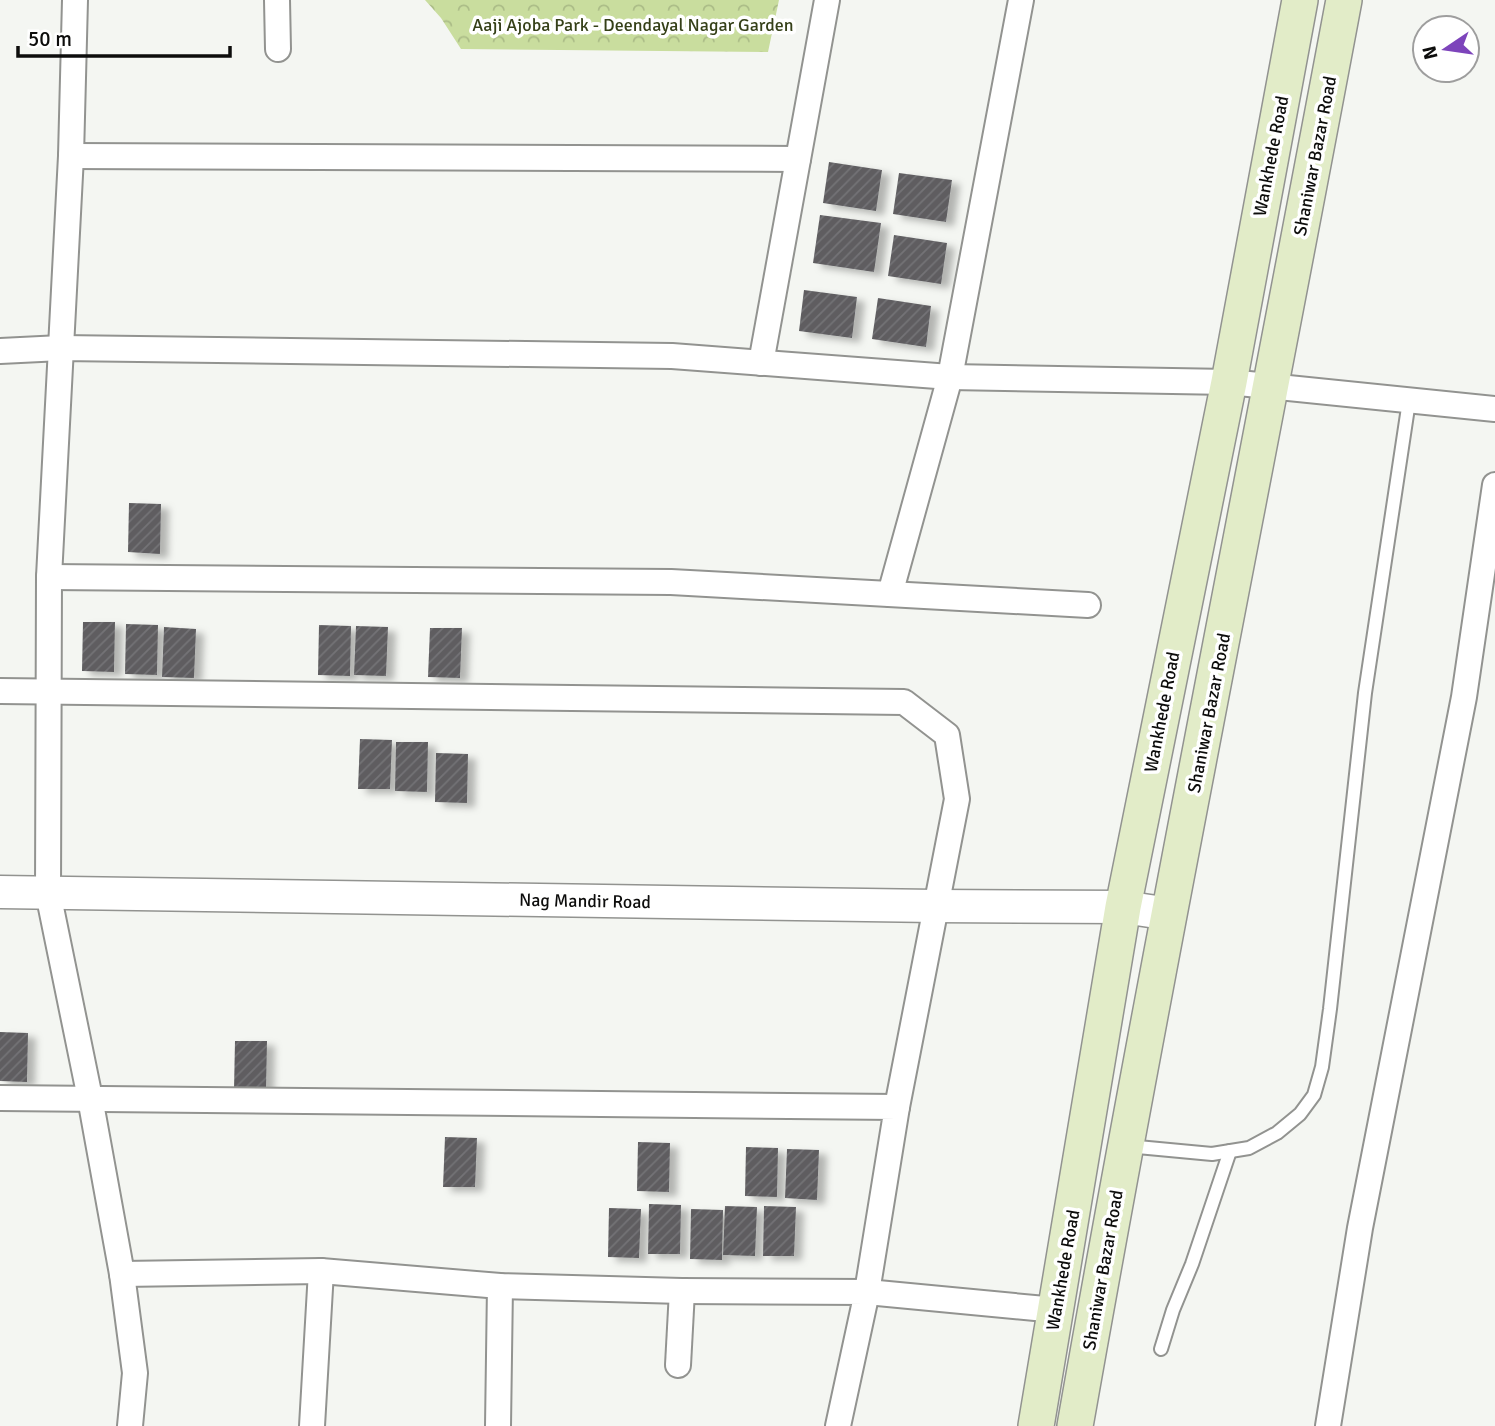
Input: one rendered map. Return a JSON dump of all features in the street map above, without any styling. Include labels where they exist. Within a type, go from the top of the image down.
[{"type":"main road","name":"Wankhede Road","points":[[1035,1426],[1123,907],[1229,382],[1300,0]]},
{"type":"main road","name":"Shaniwar Bazar Road","points":[[1075,1426],[1125,1145],[1344,0]]},
{"type":"street","points":[[75,0],[71,156],[49,577],[48,893],[90,1098],[122,1274],[135,1373],[130,1426]]},
{"type":"street","points":[[277,0],[278,49]]},
{"type":"street","points":[[761,363],[827,0]]},
{"type":"street","points":[[890,594],[950,377],[1021,0]]},
{"type":"street","points":[[71,156],[798,159]]},
{"type":"street","points":[[0,351],[61,348],[672,356],[950,377],[1229,382],[1495,409]]},
{"type":"street","points":[[1328,1426],[1360,1228],[1464,697],[1495,485]]},
{"type":"street","points":[[49,577],[671,582],[1088,605]]},
{"type":"street","points":[[0,691],[904,702],[947,735],[957,799],[897,1107],[867,1292],[838,1426]]},
{"type":"street","name":"Nag Mandir Road","points":[[0,892],[1123,907],[1170,914]]},
{"type":"street","points":[[0,1098],[897,1107]]},
{"type":"street","points":[[122,1274],[321,1271],[500,1286],[867,1292],[1056,1310]]},
{"type":"street","points":[[312,1426],[321,1271]]},
{"type":"street","points":[[498,1426],[500,1286]]},
{"type":"street","points":[[678,1366],[682,1291]]},
{"type":"lane","points":[[1125,1145],[1212,1154],[1249,1148],[1277,1133],[1300,1114],[1314,1095],[1322,1067],[1330,1009],[1365,693],[1409,401]]},
{"type":"lane","points":[[1161,1349],[1230,1151]]},
{"type":"green space","name":"Aaji Ajoba Park - Deendayal Nagar Garden","points":[[425,0],[779,0],[768,52],[461,49],[441,18]]},
{"type":"building","points":[[829,162],[882,170],[876,211],[823,203]]},
{"type":"building","points":[[899,173],[952,180],[946,222],[893,214]]},
{"type":"building","points":[[820,215],[881,223],[874,272],[813,263]]},
{"type":"building","points":[[894,235],[947,243],[941,284],[888,276]]},
{"type":"building","points":[[804,290],[857,297],[852,338],[799,331]]},
{"type":"building","points":[[878,298],[931,306],[926,347],[872,339]]},
{"type":"building","points":[[129,503],[161,504],[160,554],[128,552]]},
{"type":"building","points":[[83,622],[115,622],[114,672],[82,671]]},
{"type":"building","points":[[126,624],[158,625],[157,675],[125,674]]},
{"type":"building","points":[[319,625],[351,626],[350,676],[318,675]]},
{"type":"building","points":[[356,626],[388,627],[386,676],[354,675]]},
{"type":"building","points":[[164,627],[196,629],[194,678],[162,677]]},
{"type":"building","points":[[430,628],[462,628],[460,678],[428,677]]},
{"type":"building","points":[[360,739],[392,740],[390,789],[358,789]]},
{"type":"building","points":[[396,742],[428,742],[427,792],[395,791]]},
{"type":"building","points":[[436,753],[468,754],[467,803],[435,802]]},
{"type":"building","points":[[0,1032],[28,1033],[27,1082],[0,1081]]},
{"type":"building","points":[[235,1041],[267,1041],[266,1091],[234,1090]]},
{"type":"building","points":[[445,1137],[477,1138],[475,1187],[443,1187]]},
{"type":"building","points":[[638,1142],[670,1143],[669,1192],[637,1191]]},
{"type":"building","points":[[746,1147],[778,1148],[777,1197],[745,1196]]},
{"type":"building","points":[[787,1149],[819,1150],[817,1200],[785,1198]]},
{"type":"building","points":[[649,1204],[681,1205],[680,1254],[648,1254]]},
{"type":"building","points":[[725,1206],[757,1207],[755,1256],[723,1255]]},
{"type":"building","points":[[764,1206],[796,1207],[794,1256],[763,1256]]},
{"type":"building","points":[[609,1208],[641,1209],[639,1258],[608,1257]]},
{"type":"building","points":[[691,1209],[723,1210],[722,1260],[690,1259]]}]
